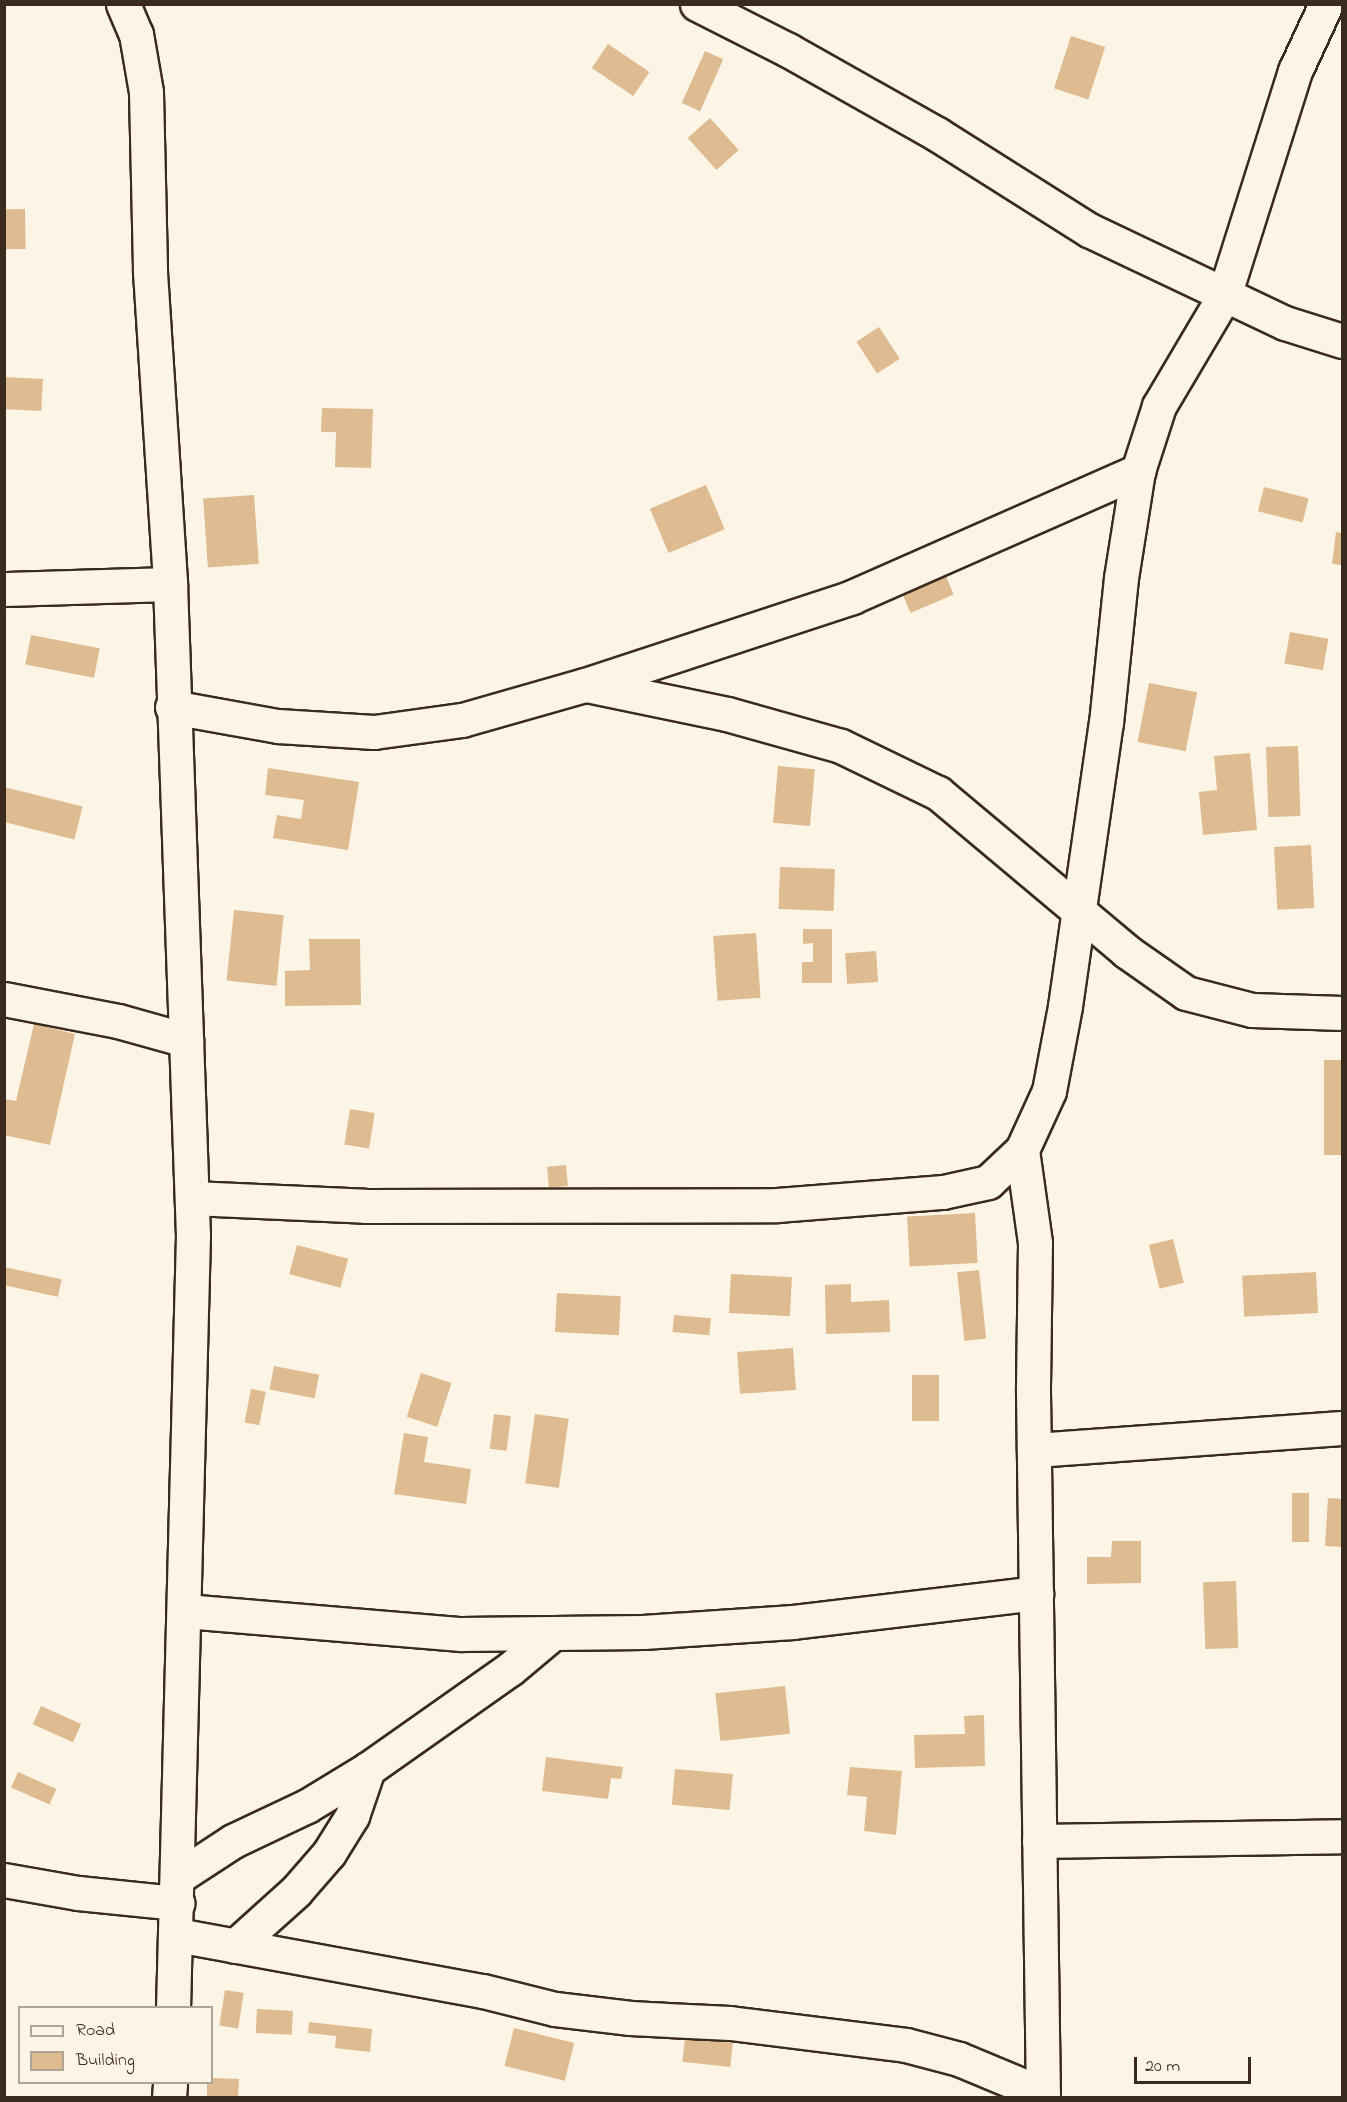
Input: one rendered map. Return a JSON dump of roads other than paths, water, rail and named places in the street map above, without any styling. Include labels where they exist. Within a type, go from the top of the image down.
[{"type":"street","points":[[123,4],[136,34],[146,92],[150,272],[170,585],[172,706],[192,1198],[185,1611],[173,2006]]},
{"type":"street","points":[[697,4],[788,50],[937,134],[1089,230],[1285,323],[1342,341]]},
{"type":"street","points":[[192,1198],[365,1206],[777,1204],[944,1192],[988,1182],[1022,1150],[1049,1091],[1065,1006],[1106,723],[1121,578],[1138,471],[1159,406],[1224,296],[1295,71],[1326,4]]},
{"type":"street","points":[[172,706],[278,726],[374,732],[462,720],[585,685],[852,597],[1138,471]]},
{"type":"street","points":[[4,589],[170,585]]},
{"type":"street","points":[[585,685],[728,714],[841,746],[938,793],[1078,908],[1126,951],[1186,993],[1252,1010],[1342,1013]]},
{"type":"street","points":[[4,999],[118,1021],[186,1040]]},
{"type":"street","points":[[177,1935],[483,1991],[555,2009],[630,2018],[730,2024],[906,2045],[959,2059],[1043,2096],[1034,1450],[1035,1244],[1022,1150]]},
{"type":"street","points":[[1034,1450],[1342,1428]]},
{"type":"street","points":[[185,1611],[461,1634],[643,1632],[793,1622],[1036,1593]]},
{"type":"street","points":[[4,1880],[78,1893],[177,1890],[233,1840],[307,1806],[368,1769],[510,1669],[553,1633]]},
{"type":"street","points":[[235,1946],[296,1891],[329,1853],[352,1816],[368,1769]]},
{"type":"street","points":[[1039,1841],[1342,1836]]}]
